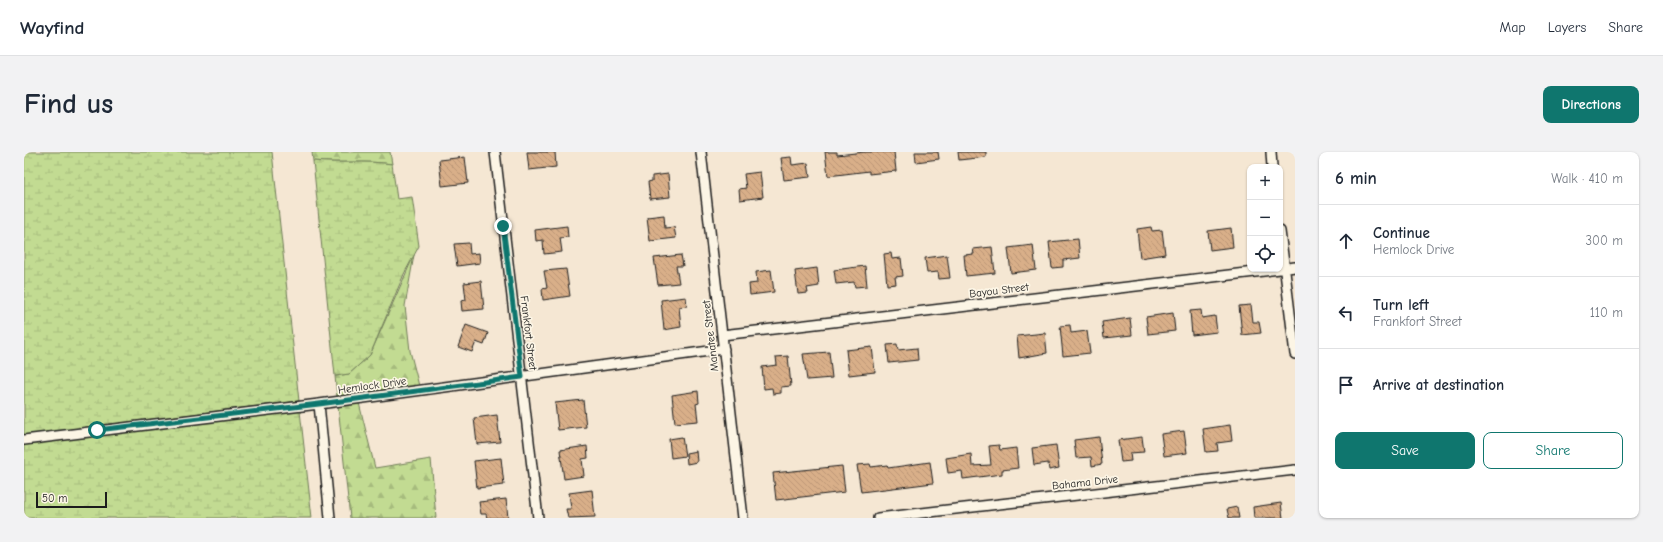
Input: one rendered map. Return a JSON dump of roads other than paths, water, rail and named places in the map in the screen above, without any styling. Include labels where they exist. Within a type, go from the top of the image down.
[{"type":"street","name":"Frankfort Street","points":[[495,152],[538,518]]},
{"type":"street","name":"Manatee Street","points":[[701,152],[743,518]]},
{"type":"street","points":[[1271,152],[1272,164]]},
{"type":"street","name":"Bayou Street","points":[[1283,269],[1295,267]]},
{"type":"street","name":"Bayou Street","points":[[722,335],[1257,272]]},
{"type":"street","points":[[1282,272],[1295,354]]},
{"type":"street","name":"Hemlock Drive","points":[[24,440],[319,404],[724,349]]},
{"type":"street","points":[[319,404],[330,518]]},
{"type":"street","name":"Bahama Drive","points":[[878,518],[1295,470]]}]
